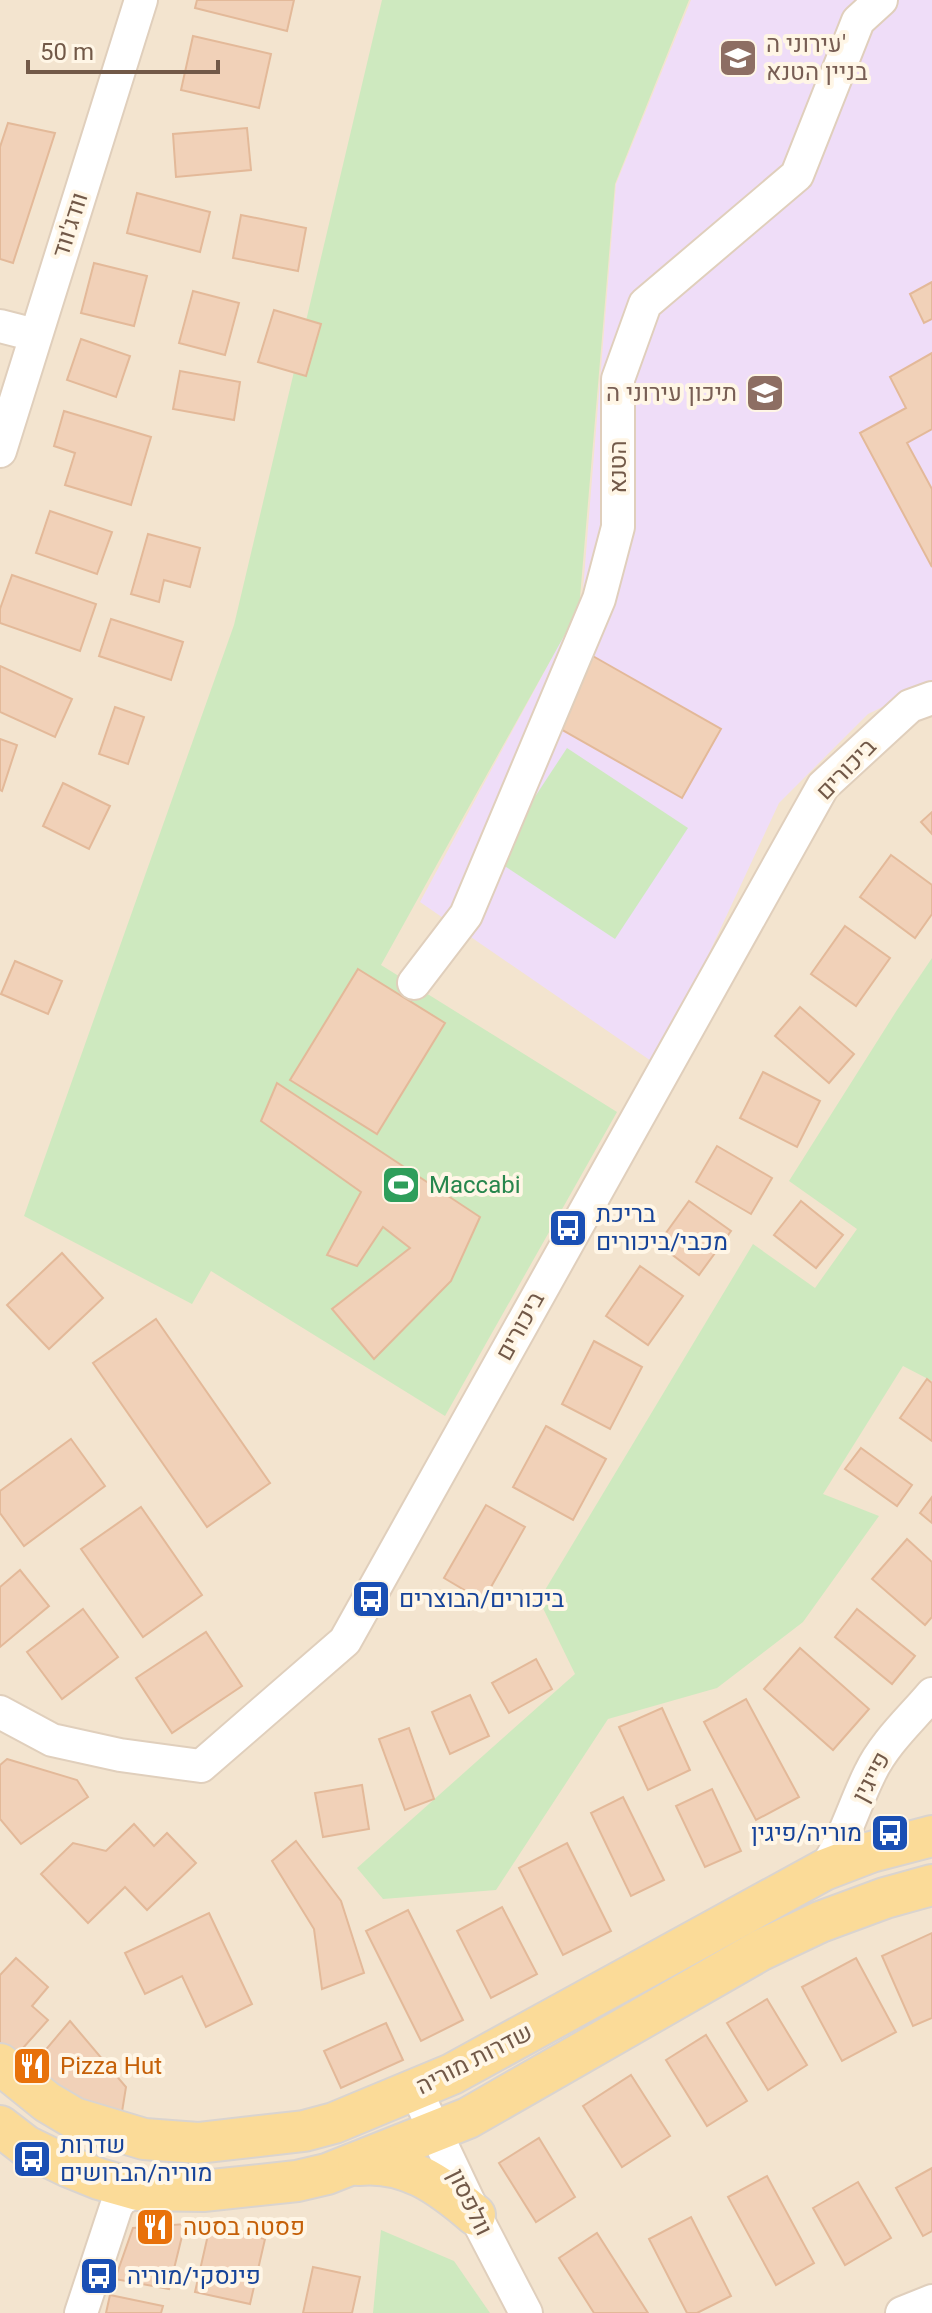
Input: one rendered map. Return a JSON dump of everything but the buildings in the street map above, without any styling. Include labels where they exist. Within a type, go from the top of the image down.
[{"type":"main road","name":"שדרות מוריה","points":[[0,2064],[47,2102],[74,2118],[144,2139],[185,2142],[304,2131],[334,2123],[452,2074],[824,1870],[871,1852],[932,1836]]},
{"type":"main road","name":"שדרות מוריה","points":[[0,2126],[26,2146],[67,2166],[138,2190],[203,2191],[297,2181],[350,2165],[468,2118],[761,1950],[820,1922],[932,1885]]},
{"type":"main road","points":[[350,2165],[375,2163],[410,2170],[444,2189],[475,2215]]},
{"type":"street","name":"וודג'ווד","points":[[0,451],[141,0]]},
{"type":"street","name":"הטנא","points":[[414,983],[466,915],[599,599],[618,527],[618,379],[645,304],[797,175],[858,21],[881,0]]},
{"type":"street","points":[[0,326],[35,335]]},
{"type":"street","name":"ביכורים","points":[[0,1712],[52,1740],[120,1755],[201,1766],[345,1641],[823,786],[910,706],[932,698]]},
{"type":"street","name":"פייגין","points":[[824,1870],[837,1852],[870,1772],[882,1752],[932,1694]]},
{"type":"street","name":"וולפסון","points":[[416,2091],[526,2313]]},
{"type":"street","points":[[81,2313],[116,2207],[121,2199],[138,2190]]},
{"type":"street","points":[[902,2313],[932,2301]]},
{"type":"shaded area","points":[[0,0],[932,0],[932,2313],[0,2313]]},
{"type":"shaded area","name":"תיכון עירוני ה","points":[[691,0],[932,0],[932,683],[868,714],[779,803],[657,1065],[420,902],[582,602],[616,184]]},
{"type":"green space","points":[[382,0],[689,0],[615,184],[579,609],[381,965],[617,1112],[445,1416],[211,1271],[192,1304],[24,1216],[234,625]]},
{"type":"green space","points":[[567,748],[688,828],[615,939],[494,859]]},
{"type":"green space","points":[[932,958],[932,1381],[903,1366],[823,1494],[879,1516],[803,1622],[717,1688],[608,1719],[496,1890],[383,1899],[357,1868],[575,1674],[539,1600],[753,1244],[815,1288],[857,1229],[789,1181]]},
{"type":"green space","points":[[381,2230],[454,2261],[490,2313],[373,2313]]},
{"type":"place","name":"עירוני ה' בניין הטנא","points":[[738,58]]},
{"type":"place","name":"תיכון עירוני ה","points":[[765,393]]},
{"type":"place","name":"Maccabi","points":[[401,1185]]},
{"type":"place","name":"בריכת מכבי/ביכורים","points":[[568,1228]]},
{"type":"place","name":"ביכורים/הבוצרים","points":[[371,1599]]},
{"type":"place","name":"מוריה/פיגין","points":[[890,1833]]},
{"type":"place","name":"Pizza Hut","points":[[32,2066]]},
{"type":"place","name":"שדרות מוריה/הברושים","points":[[32,2159]]},
{"type":"place","name":"פסטה בסטה","points":[[155,2227]]},
{"type":"place","name":"פינסקי/מוריה","points":[[99,2276]]}]
